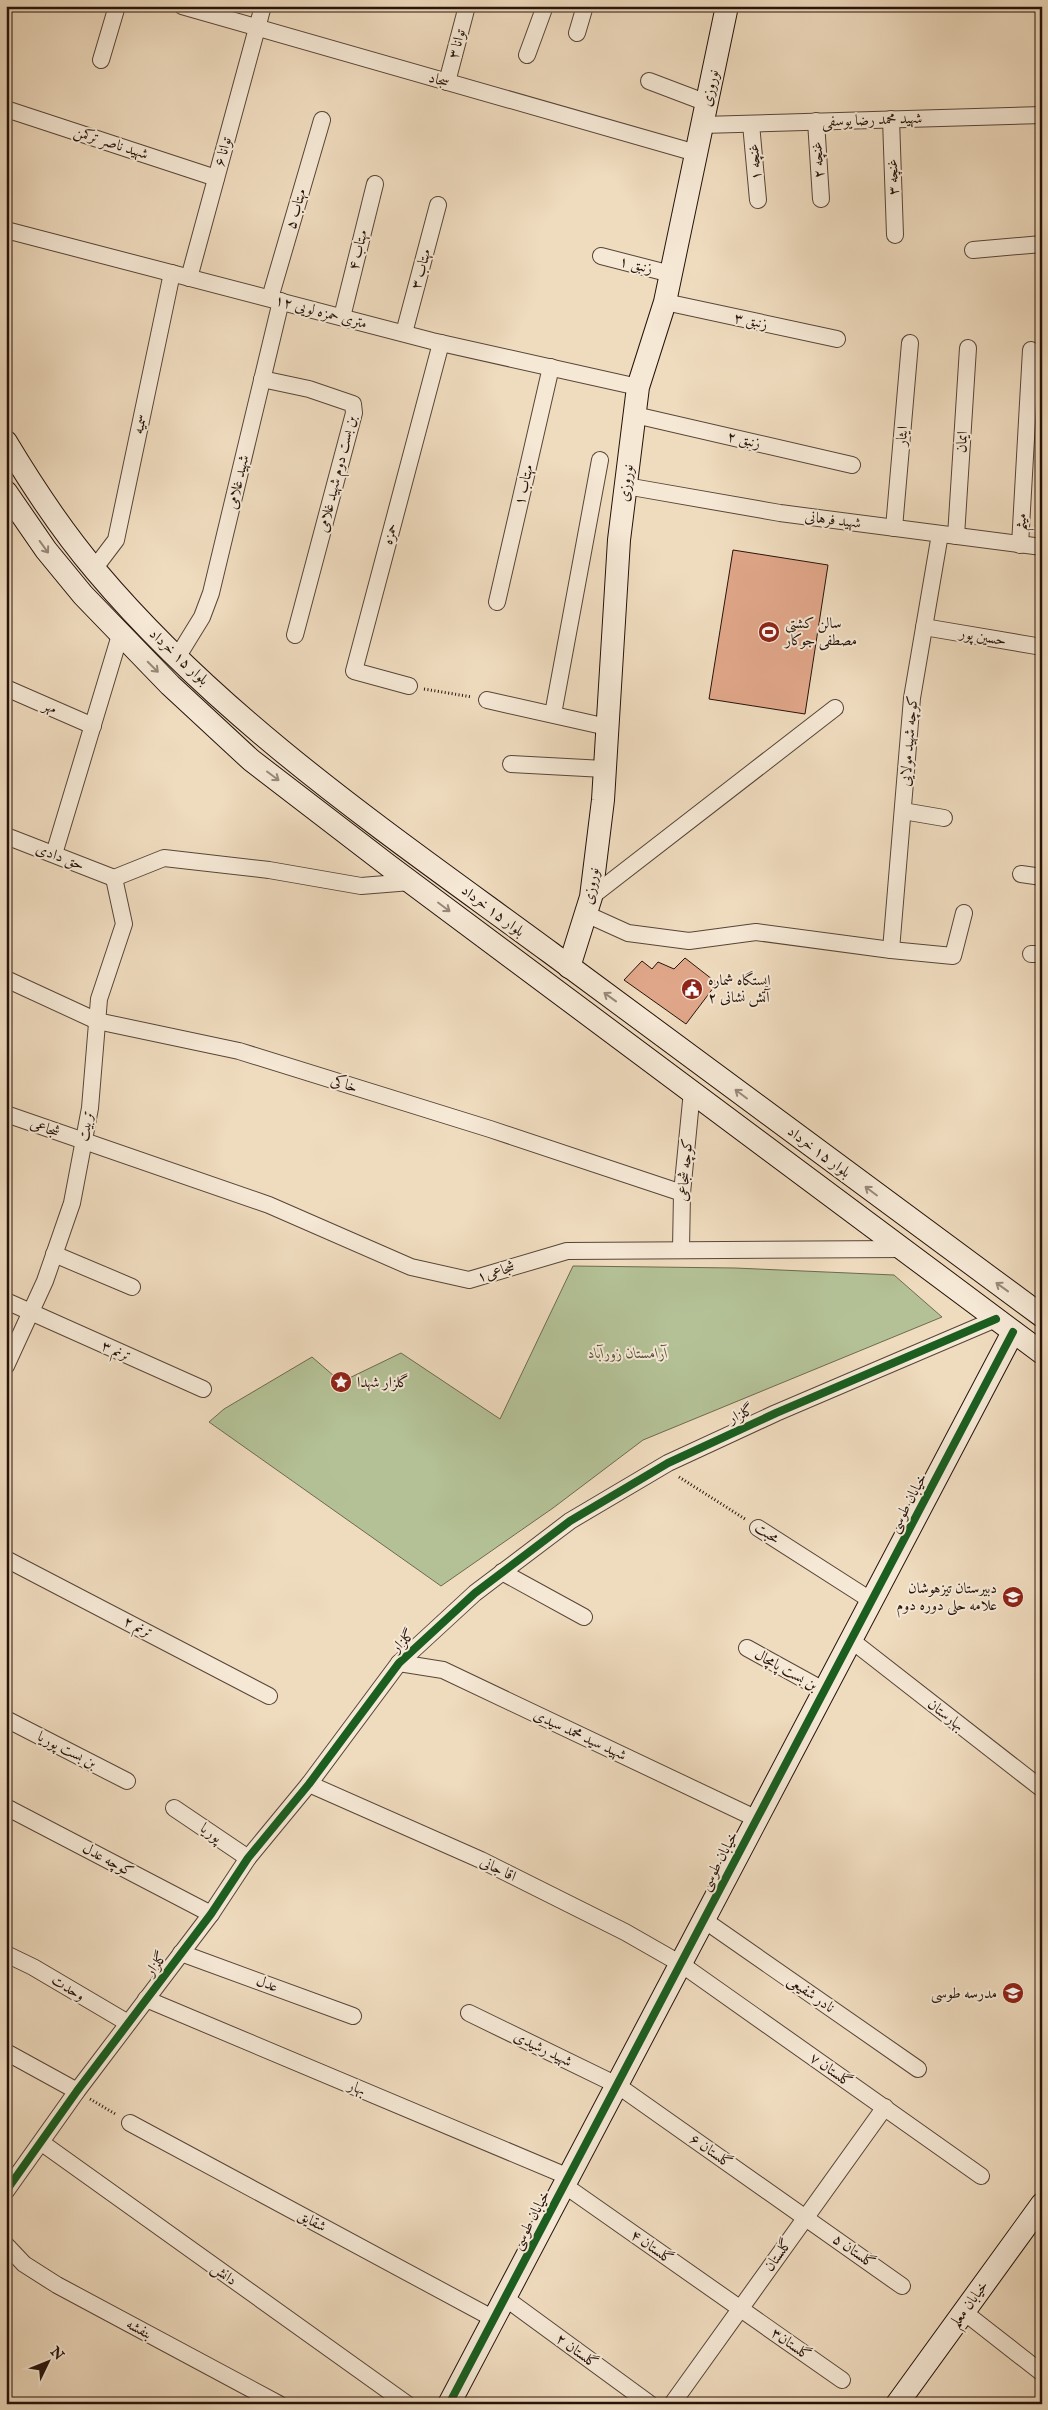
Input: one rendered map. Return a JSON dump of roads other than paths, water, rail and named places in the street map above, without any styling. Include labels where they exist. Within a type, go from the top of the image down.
[{"type":"main road","name":"نوروزی","points":[[569,967],[588,906],[604,769],[619,540],[638,387],[665,302],[727,6]]},
{"type":"main road","name":"بلوار ۱۵ خرداد","points":[[6,442],[56,520],[94,569],[134,614],[262,735],[318,780],[569,967],[1041,1314]]},
{"type":"main road","name":"بلوار ۱۵ خرداد","points":[[6,492],[15,513],[77,588],[120,635],[251,760],[411,882],[1042,1353]]},
{"type":"main road","points":[[641,1053],[656,1031]]},
{"type":"main road","name":"خیابان طوسی","points":[[450,2404],[1014,1332]]},
{"type":"main road","name":"خیابان معلم","points":[[897,2404],[1042,2204]]},
{"type":"street","points":[[101,60],[117,6]]},
{"type":"street","name":"سجاد","points":[[182,6],[696,153]]},
{"type":"street","name":"توانا ۶","points":[[189,278],[263,6]]},
{"type":"street","name":"توانا ۳","points":[[448,82],[467,6]]},
{"type":"street","points":[[527,56],[545,6]]},
{"type":"street","points":[[577,34],[585,6]]},
{"type":"street","points":[[649,81],[707,103]]},
{"type":"street","name":"شهید ناصر ترکمن","points":[[6,109],[216,178]]},
{"type":"street","name":"شهید محمد رضا یوسفی","points":[[702,125],[1042,115]]},
{"type":"street","name":"غنچه ۳","points":[[891,119],[895,235]]},
{"type":"street","name":"مهتاب ۵","points":[[275,300],[322,120]]},
{"type":"street","name":"غنچه ۲","points":[[816,121],[821,199]]},
{"type":"street","name":"غنچه ۱","points":[[751,124],[758,200]]},
{"type":"street","name":"مهتاب ۴","points":[[342,317],[375,184]]},
{"type":"street","name":"مهتاب ۳","points":[[404,333],[438,205]]},
{"type":"street","name":"۱۲ متری حمزه لویی","points":[[6,230],[441,343],[638,387]]},
{"type":"street","points":[[973,250],[1042,244]]},
{"type":"street","name":"زنبق ۱","points":[[601,256],[671,274]]},
{"type":"street","name":"سمیه","points":[[94,569],[116,540],[172,273]]},
{"type":"street","name":"شهید غلامی","points":[[178,656],[202,617],[211,593],[262,379],[275,300]]},
{"type":"street","name":"زنبق ۳","points":[[665,302],[836,339]]},
{"type":"street","name":"حمزه","points":[[409,686],[354,671],[441,343]]},
{"type":"street","name":"ایثار","points":[[894,528],[910,343]]},
{"type":"street","name":"ایمان","points":[[948,535],[968,348]]},
{"type":"street","name":"میثم","points":[[1020,544],[1030,350]]},
{"type":"street","name":"مهتاب ۱","points":[[497,602],[551,368]]},
{"type":"street","name":"بن بست دوم شهید غلامی","points":[[262,379],[309,389],[353,404],[354,413],[295,635]]},
{"type":"street","name":"زنبق ۲","points":[[635,415],[852,465]]},
{"type":"street","points":[[553,714],[600,460]]},
{"type":"street","name":"شهید فرهانی","points":[[626,486],[780,513],[1042,547]]},
{"type":"street","name":"کوچه شهید مولایی","points":[[891,950],[912,698],[924,627],[948,535]]},
{"type":"street","name":"حسین پور","points":[[924,627],[1042,647]]},
{"type":"street","points":[[54,854],[120,635]]},
{"type":"street","name":"مهر","points":[[6,688],[93,726]]},
{"type":"street","points":[[487,700],[607,728]]},
{"type":"street","points":[[835,708],[588,906],[628,933],[689,941],[756,932],[891,950],[953,956],[964,913]]},
{"type":"street","points":[[511,764],[604,769]]},
{"type":"street","points":[[903,811],[944,818]]},
{"type":"street","name":"حق دادی","points":[[6,836],[114,878]]},
{"type":"street","points":[[114,878],[164,858],[268,870],[361,886],[411,882]]},
{"type":"street","points":[[1021,874],[1042,877]]},
{"type":"street","name":"تربیت","points":[[6,1366],[45,1281],[72,1203],[90,1108],[99,999],[124,924],[114,878]]},
{"type":"street","name":"خاکی","points":[[6,979],[97,1021],[239,1051],[490,1130],[682,1194]]},
{"type":"street","name":"کوچه شجاعی","points":[[681,1249],[682,1194],[692,1091]]},
{"type":"street","name":"شجاعی","points":[[6,1114],[83,1142]]},
{"type":"street","name":"شجاعی۱","points":[[83,1142],[270,1205],[411,1267],[470,1280],[567,1250],[903,1249]]},
{"type":"street","points":[[54,1254],[132,1287]]},
{"type":"street","name":"ترنم ۳","points":[[6,1301],[203,1388]]},
{"type":"street","name":"گلزار","points":[[6,2191],[42,2144],[77,2091],[211,1914],[248,1858],[310,1784],[400,1663],[475,1593],[570,1521],[663,1466],[776,1413],[996,1318]]},
{"type":"street","name":"محبت","points":[[758,1528],[872,1601]]},
{"type":"street","name":"ترنم ۲","points":[[6,1559],[269,1696]]},
{"type":"street","points":[[502,1572],[584,1617]]},
{"type":"street","name":"بهارستان","points":[[851,1640],[1042,1789]]},
{"type":"street","name":"بن بست پامچال","points":[[747,1648],[824,1691]]},
{"type":"street","name":"شهید سید محمد سیدی","points":[[400,1663],[443,1670],[757,1819]]},
{"type":"street","name":"بن بست پوریا","points":[[6,1719],[127,1781]]},
{"type":"street","name":"اقا جانی","points":[[310,1784],[481,1860],[625,1932],[680,1964]]},
{"type":"street","name":"کوچه عدل","points":[[6,1807],[211,1914]]},
{"type":"street","name":"پوریا","points":[[174,1808],[248,1858]]},
{"type":"street","name":"نادر شفیعی","points":[[704,1920],[918,2069]]},
{"type":"street","name":"عدل","points":[[182,1953],[353,2016]]},
{"type":"street","name":"وحدت","points":[[6,1954],[33,1967],[128,2023]]},
{"type":"street","name":"گلستان ۷","points":[[680,1964],[981,2176]]},
{"type":"street","name":"بهار","points":[[146,1999],[567,2181]]},
{"type":"street","name":"شهید رشیدی","points":[[469,2013],[617,2085]]},
{"type":"street","points":[[6,2052],[77,2091]]},
{"type":"street","name":"گلستان ۶","points":[[617,2085],[806,2217]]},
{"type":"street","name":"گلستان","points":[[672,2404],[885,2107]]},
{"type":"street","name":"شقایق","points":[[130,2123],[494,2319]]},
{"type":"street","name":"دانش","points":[[42,2144],[406,2404]]},
{"type":"street","name":"گلستان ۴","points":[[567,2181],[740,2308]]},
{"type":"street","name":"گلستان ۵","points":[[806,2217],[902,2286]]},
{"type":"street","name":"بنفشه","points":[[6,2246],[24,2264],[57,2285],[279,2404]]},
{"type":"street","name":"گلستان ۲","points":[[505,2298],[650,2404]]},
{"type":"street","name":"گلستان۳","points":[[740,2308],[842,2380]]},
{"type":"street","points":[[964,2312],[1042,2373]]},
{"type":"place","name":"سالن کشتی مصطفی جوکار","points":[[769,632]]},
{"type":"place","name":"ایستگاه شماره ۲ آتش نشانی","points":[[692,989]]},
{"type":"place","name":"گلزار شهدا","points":[[341,1382]]},
{"type":"place","name":"دبیرستان تیزهوشان علامه حلی دوره دوم","points":[[1013,1597]]},
{"type":"place","name":"مدرسه طوسی","points":[[1013,1993]]},
{"type":"park label","name":"آرامستان زورآباد","points":[[628,1353]]}]
